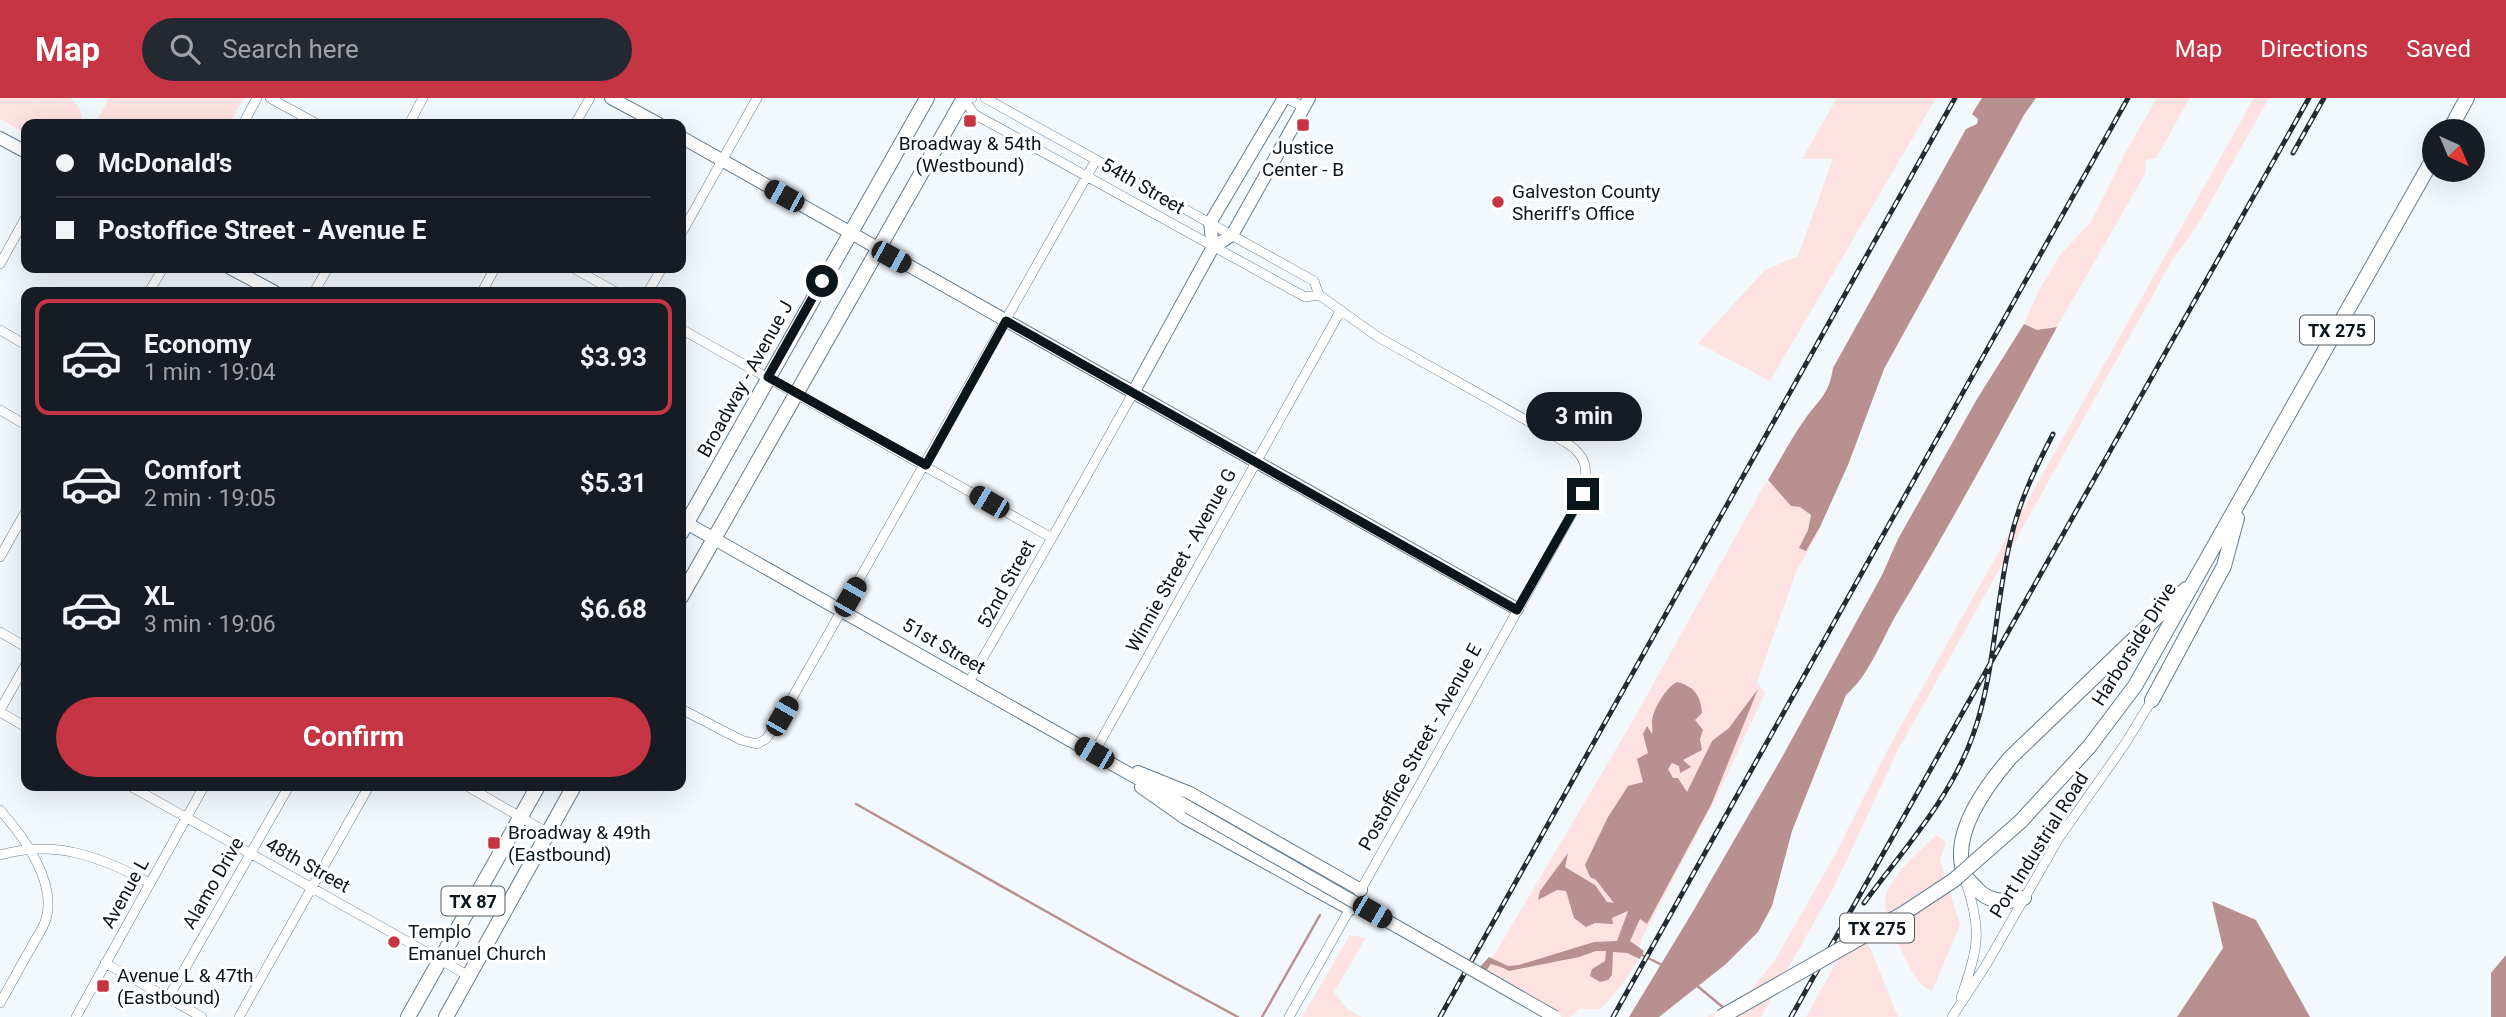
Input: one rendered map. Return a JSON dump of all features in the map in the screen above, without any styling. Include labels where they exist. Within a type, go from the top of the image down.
[{"type":"main road","points":[[611,98],[650,119]]},
{"type":"main road","name":"Broadway - Avenue J","points":[[686,521],[927,98]]},
{"type":"main road","points":[[686,588],[965,98]]},
{"type":"main road","points":[[1213,247],[1210,223],[1285,98]]},
{"type":"main road","points":[[2456,119],[2467,98]]},
{"type":"main road","points":[[1133,393],[1213,247],[1231,236],[1306,103]]},
{"type":"main road","points":[[0,138],[21,149]]},
{"type":"main road","points":[[686,140],[1517,610]]},
{"type":"main road","name":"Harborside Drive","points":[[1721,1017],[1904,913],[1954,880],[2021,821],[2089,747],[2135,686],[2198,579],[2422,178]]},
{"type":"main road","points":[[239,273],[266,287]]},
{"type":"main road","points":[[2152,700],[2224,566],[2243,495]]},
{"type":"main road","name":"51st Street","points":[[686,527],[713,539],[842,610],[1555,1017]]},
{"type":"main road","points":[[2024,898],[2008,902],[1994,900],[1977,890],[1963,871],[1961,847],[1968,823],[1990,783],[2010,758],[2198,579]]},
{"type":"main road","points":[[1114,765],[1156,778],[1190,793],[1361,890]]},
{"type":"main road","points":[[1114,765],[1157,800],[1185,818],[1350,909]]},
{"type":"main road","name":"TX 87","points":[[408,1017],[535,791]]},
{"type":"main road","name":"TX 87","points":[[446,1017],[571,791]]},
{"type":"street","points":[[246,119],[257,98]]},
{"type":"street","points":[[271,98],[308,119]]},
{"type":"street","points":[[412,119],[423,98]]},
{"type":"street","points":[[578,119],[590,98]]},
{"type":"street","points":[[686,225],[757,98]]},
{"type":"street","name":"54th Street","points":[[965,98],[974,114],[1305,297],[1319,295]]},
{"type":"street","name":"54th Street","points":[[985,98],[1314,281],[1319,295],[1378,337],[1577,449],[1585,463],[1583,494]]},
{"type":"street","points":[[1285,98],[1306,103]]},
{"type":"street","points":[[686,712],[741,740],[757,744],[766,739],[782,716],[926,465],[1096,160]]},
{"type":"street","points":[[0,264],[21,226]]},
{"type":"street","points":[[582,273],[607,287]]},
{"type":"street","name":"Winnie Street - Avenue G","points":[[1094,753],[1341,310]]},
{"type":"street","points":[[0,330],[21,342]]},
{"type":"street","name":"52nd Street","points":[[686,332],[1052,538]]},
{"type":"street","name":"52nd Street","points":[[969,682],[1133,393]]},
{"type":"street","points":[[0,410],[21,422]]},
{"type":"street","name":"Postoffice Street - Avenue E","points":[[1289,1017],[1583,494]]},
{"type":"street","points":[[0,557],[21,520]]},
{"type":"street","points":[[0,632],[21,644]]},
{"type":"street","points":[[21,673],[0,711],[21,724]]},
{"type":"street","name":"Port Industrial Road","points":[[1954,1013],[1986,965],[2059,838],[2125,744],[2152,700]]},
{"type":"street","name":"48th Street","points":[[139,791],[469,976]]},
{"type":"street","name":"Avenue L","points":[[76,1017],[201,791]]},
{"type":"street","name":"Alamo Drive","points":[[168,998],[286,791]]},
{"type":"street","points":[[239,1017],[366,791]]},
{"type":"street","points":[[476,791],[548,833]]},
{"type":"street","points":[[0,810],[20,832],[31,850],[48,905],[45,921],[0,1003]]},
{"type":"street","points":[[0,855],[46,849],[80,853],[112,863],[150,883]]},
{"type":"street","name":"Port Industrial Road","points":[[1954,1013],[1974,957],[1978,928],[1963,871]]},
{"type":"street","points":[[106,963],[202,1017]]},
{"type":"shaded area","points":[[0,98],[71,98],[80,109],[82,119],[21,119],[21,131],[0,119]]},
{"type":"shaded area","points":[[109,98],[244,98],[232,119],[98,119]]},
{"type":"shaded area","points":[[1837,98],[1936,98],[1770,381],[1698,343],[1765,270],[1798,256],[1833,159],[1802,159]]},
{"type":"shaded area","points":[[1982,98],[2036,98],[2024,115],[1884,369],[1848,465],[1806,551],[1799,548],[1808,530],[1811,515],[1800,507],[1791,506],[1768,480],[1800,427],[1826,391],[1833,368],[1966,129],[1977,124],[1978,119],[1972,114]]},
{"type":"shaded area","points":[[2157,98],[2190,98],[2156,158],[2146,160],[2145,174],[2057,327],[2037,330],[2024,324],[2038,292],[2060,255],[2091,222],[2125,153]]},
{"type":"shaded area","points":[[2254,98],[2269,98],[2197,226],[2173,259],[1897,752],[1835,885],[1761,1017],[1707,1017],[1751,990],[1775,960],[1836,853],[1889,747]]},
{"type":"shaded area","points":[[2024,324],[2037,330],[2057,327],[1869,666],[1846,695],[1792,831],[1772,906],[1758,932],[1726,964],[1659,1017],[1629,1017],[1781,759],[1882,575],[1898,539],[1977,399]]},
{"type":"shaded area","points":[[1766,482],[1806,507],[1817,535],[1796,572],[1757,682],[1765,693],[1721,788],[1641,940],[1637,962],[1621,986],[1601,1009],[1579,1009],[1570,1017],[1548,1017],[1476,975],[1496,952],[1631,724]]},
{"type":"shaded area","points":[[1677,682],[1688,686],[1695,693],[1702,713],[1695,720],[1703,730],[1700,739],[1702,750],[1683,760],[1691,767],[1680,773],[1679,766],[1672,763],[1668,769],[1687,792],[1712,741],[1729,728],[1758,689],[1711,805],[1647,924],[1640,919],[1630,941],[1644,951],[1640,959],[1627,953],[1613,952],[1612,975],[1608,980],[1600,982],[1590,976],[1592,969],[1605,961],[1606,951],[1509,971],[1494,963],[1484,974],[1477,970],[1489,957],[1508,966],[1519,965],[1594,942],[1617,941],[1628,911],[1612,918],[1613,924],[1595,923],[1586,927],[1574,918],[1566,891],[1557,890],[1538,900],[1540,891],[1568,853],[1565,867],[1595,885],[1607,902],[1614,903],[1596,880],[1590,877],[1585,865],[1608,817],[1628,786],[1643,782],[1637,759],[1648,753],[1643,734],[1647,726],[1652,734],[1657,706],[1668,689]]},
{"type":"shaded area","points":[[1936,835],[1946,842],[1940,860],[1960,925],[1932,991],[1919,982],[1909,965],[1891,927],[1885,898],[1900,872]]},
{"type":"shaded area","points":[[2212,901],[2256,920],[2310,1017],[2177,1017],[2223,948]]},
{"type":"shaded area","points":[[1857,925],[1872,952],[1898,1017],[1806,1017]]},
{"type":"shaded area","points":[[1350,935],[1366,938],[1334,992],[1347,1009],[1362,1017],[1302,1017]]},
{"type":"shaded area","points":[[2506,955],[2506,1017],[2491,1017],[2491,973]]},
{"type":"waterway","points":[[856,804],[1238,1017]]},
{"type":"waterway","points":[[1262,1017],[1320,915]]},
{"type":"waterway","points":[[1640,954],[1662,965]]},
{"type":"waterway","points":[[1492,963],[1509,968]]},
{"type":"waterway","points":[[1695,984],[1725,1009]]},
{"type":"railway","points":[[1440,1017],[1955,98]]},
{"type":"railway","points":[[1613,1017],[2128,98]]},
{"type":"railway","points":[[1791,1017],[2309,98]]},
{"type":"railway","points":[[2293,153],[2324,98]]},
{"type":"railway","points":[[1864,903],[1939,802],[1964,758],[1986,688],[2013,528],[2028,487],[2053,434]]},
{"type":"place","name":"Broadway & 54th (Westbound)","points":[[970,121]]},
{"type":"place","name":"Justice Center - B","points":[[1303,125]]},
{"type":"place","name":"Galveston County Sheriff's Office","points":[[1498,202]]},
{"type":"place","name":"Broadway & 49th (Eastbound)","points":[[494,843]]},
{"type":"place","name":"Templo Emanuel Church","points":[[394,942]]},
{"type":"place","name":"Avenue L & 47th (Eastbound)","points":[[103,986]]},
{"type":"route","points":[[822,281],[768,377],[926,465],[1006,321],[1517,610],[1583,494]]}]
